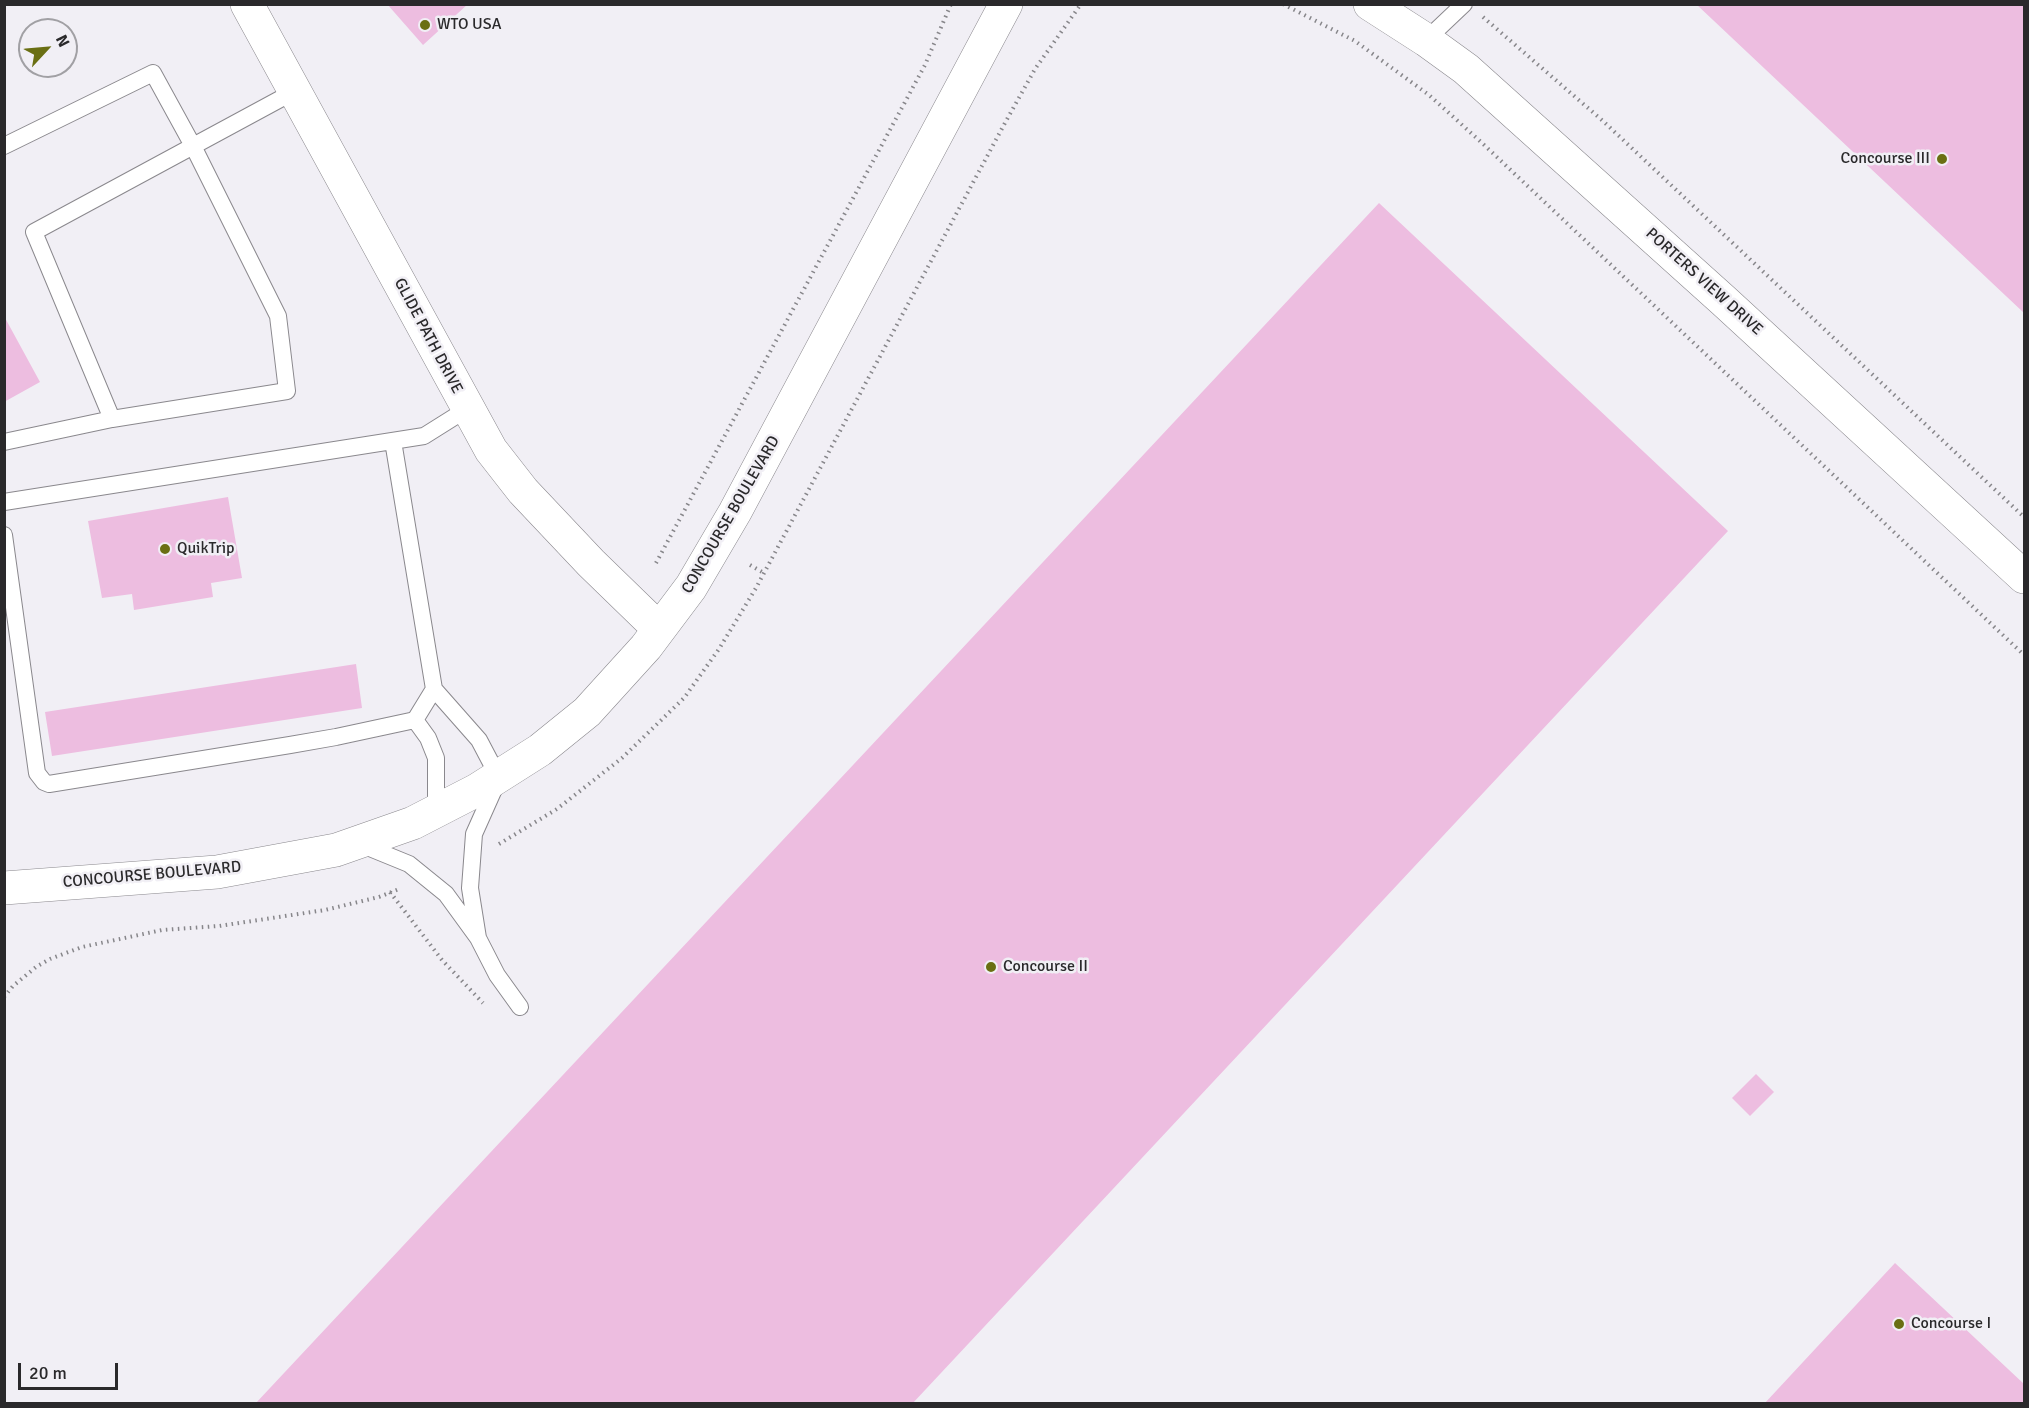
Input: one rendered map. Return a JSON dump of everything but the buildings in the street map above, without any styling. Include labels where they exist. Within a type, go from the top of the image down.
[{"type":"street","name":"GLIDE PATH DRIVE","points":[[247,4],[491,450],[524,491],[591,563],[659,629]]},
{"type":"street","name":"CONCOURSE BOULEVARD","points":[[4,888],[217,872],[336,850],[413,823],[499,778],[540,750],[588,712],[646,647],[692,587],[735,512],[1006,4]]},
{"type":"street","name":"PORTERS VIEW DRIVE","points":[[1370,4],[1466,69],[1716,292],[2025,577]]},
{"type":"lane","points":[[1426,40],[1471,8]]},
{"type":"lane","points":[[4,146],[153,73],[193,146],[278,316],[287,391],[112,419],[4,442]]},
{"type":"lane","points":[[112,419],[34,232],[295,91]]},
{"type":"lane","points":[[4,502],[424,436],[467,409]]},
{"type":"lane","points":[[393,441],[434,689],[479,740],[499,778],[474,834],[470,888],[478,938]]},
{"type":"lane","points":[[4,535],[37,773],[44,782],[49,784],[336,738],[415,720],[434,689]]},
{"type":"lane","points":[[415,720],[428,738],[436,758],[436,811]]},
{"type":"lane","points":[[356,843],[409,864],[446,894],[478,938],[496,975],[520,1008]]},
{"type":"path","points":[[656,563],[925,65],[951,4]]},
{"type":"path","points":[[491,848],[510,839],[557,809],[622,758],[684,698],[719,650],[764,573],[1035,69],[1081,4]]},
{"type":"path","points":[[1283,4],[1355,41],[1429,95],[2025,655]]},
{"type":"path","points":[[1471,8],[1603,121],[2025,517]]},
{"type":"path","points":[[750,565],[764,573]]},
{"type":"path","points":[[4,997],[26,975],[43,963],[82,947],[162,930],[219,926],[325,910],[405,886]]},
{"type":"path","points":[[390,892],[442,960],[490,1010]]},
{"type":"place","name":"WTO USA","points":[[425,25]]},
{"type":"place","name":"Concourse III","points":[[1942,159]]},
{"type":"place","name":"QuikTrip","points":[[165,549]]},
{"type":"place","name":"Concourse II","points":[[991,967]]},
{"type":"place","name":"Concourse I","points":[[1899,1324]]}]
